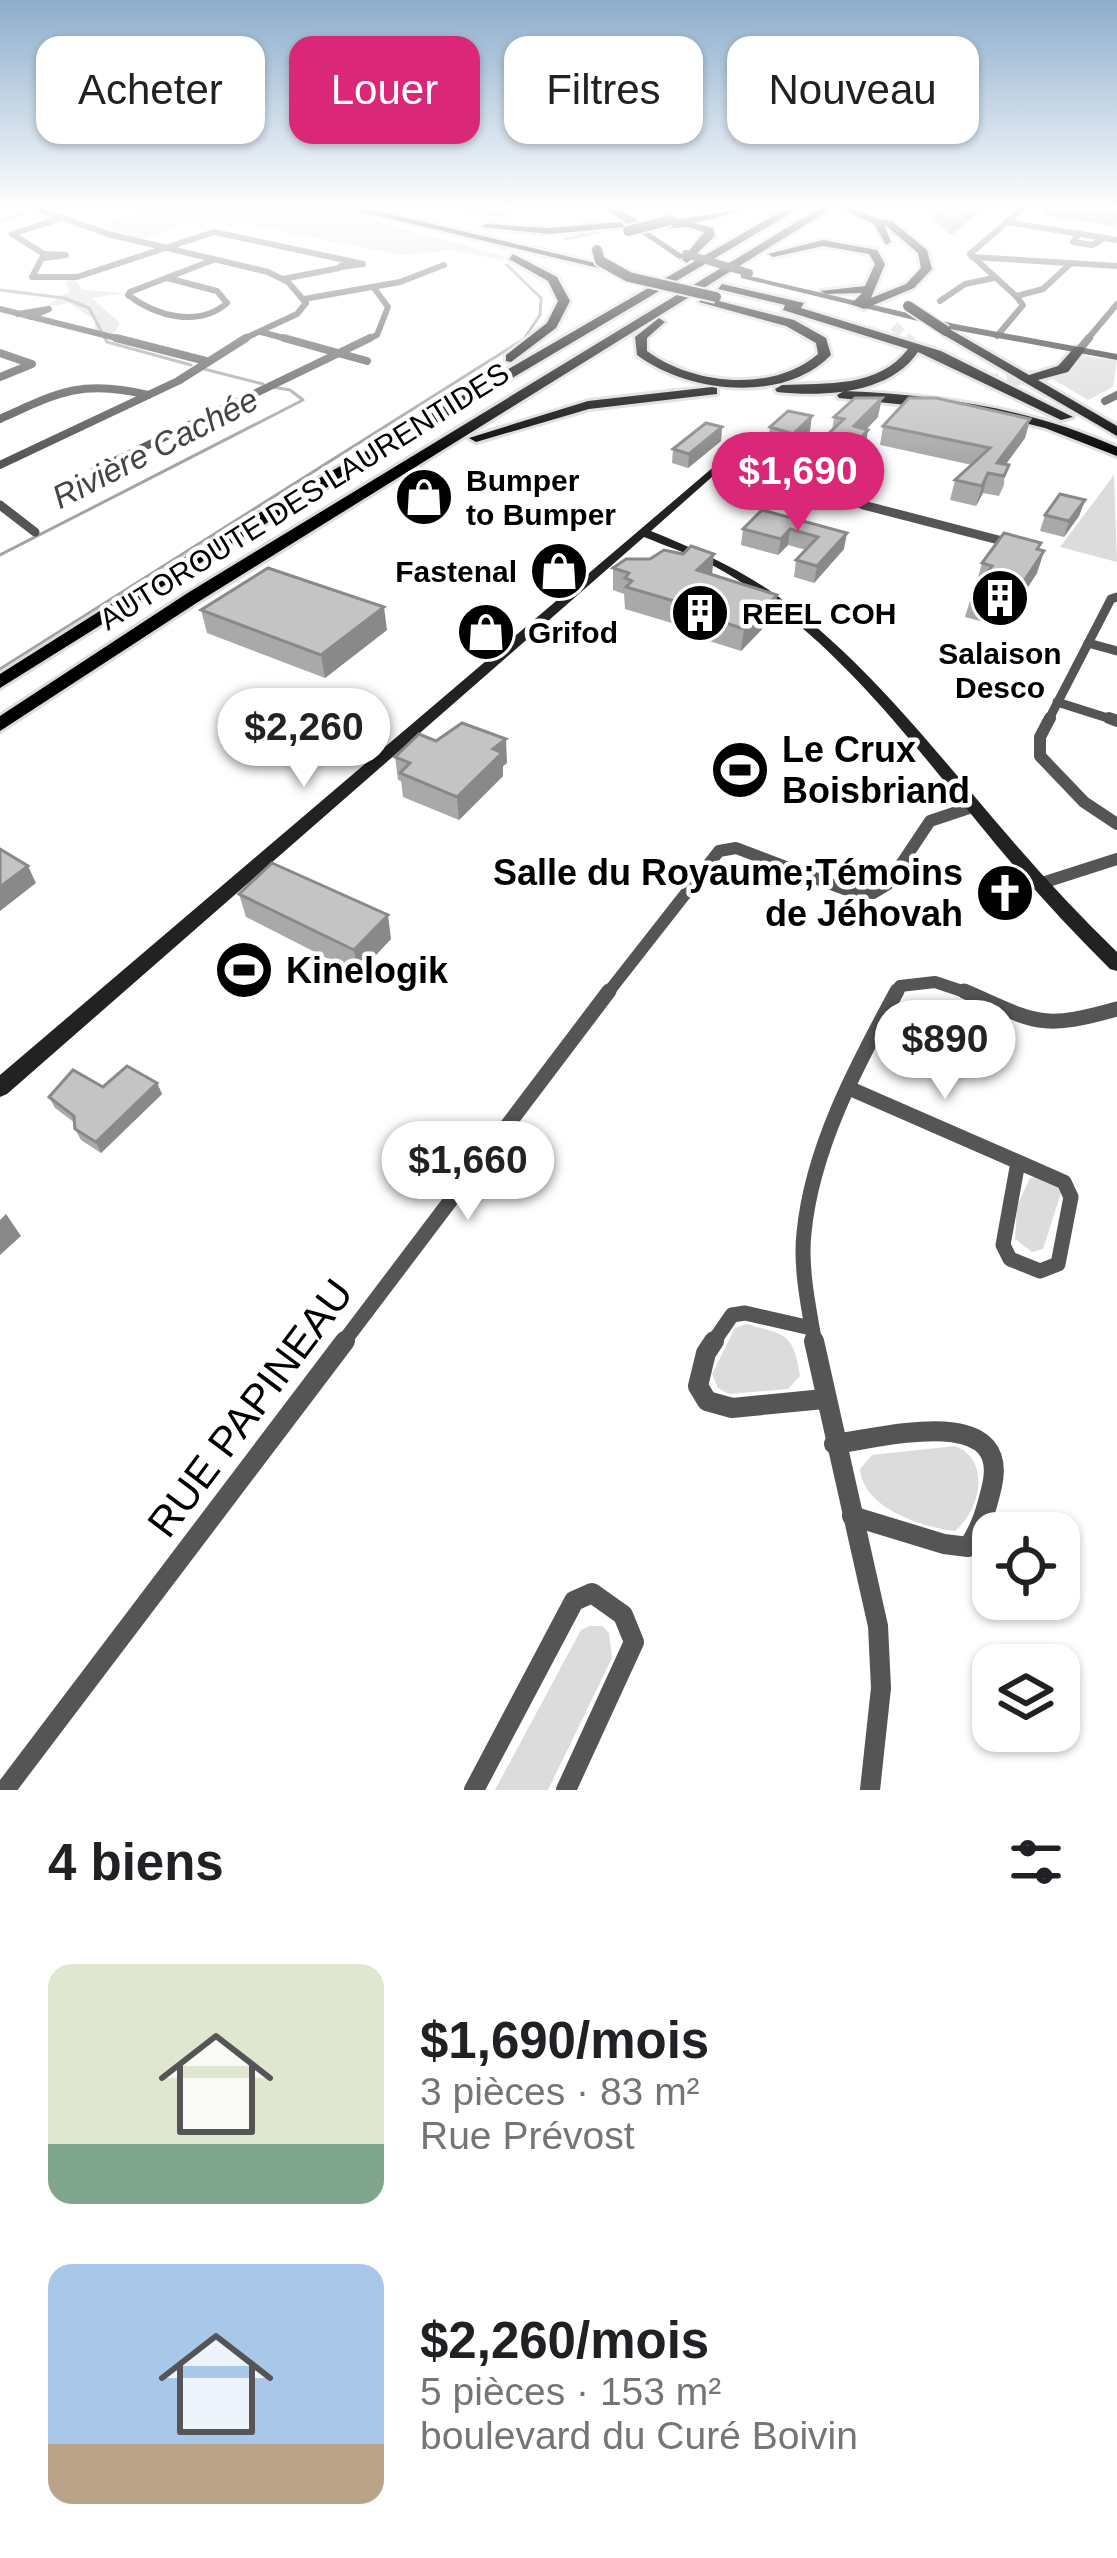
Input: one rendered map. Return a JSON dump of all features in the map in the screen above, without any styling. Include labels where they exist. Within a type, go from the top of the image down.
[{"type":"highway","points":[[353,465],[506,362],[552,325],[564,302],[559,293]]},
{"type":"highway","points":[[506,362],[632,293]]},
{"type":"highway","name":"AUTOROUTE DES LAURENTIDES","points":[[0,682],[633,293]]},
{"type":"highway","name":"AUTOROUTE DES LAURENTIDES","points":[[0,725],[143,629],[692,293]]},
{"type":"highway","points":[[706,293],[648,329],[639,342],[641,352],[668,370],[726,382],[779,379],[816,365],[825,349],[810,331],[717,293]]},
{"type":"highway","points":[[718,293],[874,332],[984,374],[1117,441]]},
{"type":"highway","points":[[719,293],[847,317],[932,346],[1117,441]]},
{"type":"highway","points":[[720,293],[848,308],[894,326]]},
{"type":"highway","points":[[829,293],[864,300],[893,293]]},
{"type":"highway","points":[[864,300],[867,293]]},
{"type":"highway","points":[[905,293],[928,320],[1117,441]]},
{"type":"highway","points":[[1034,377],[1063,369],[1080,348]]},
{"type":"highway","points":[[388,478],[499,429],[619,400],[860,382],[899,369],[912,352]]},
{"type":"highway","points":[[840,395],[985,382]]},
{"type":"highway","points":[[619,400],[918,398],[992,407],[1117,441]]},
{"type":"street","points":[[134,293],[128,295],[148,308],[185,317],[207,316],[227,307],[218,293]]},
{"type":"street","points":[[298,293],[304,299]]},
{"type":"street","points":[[304,299],[345,293]]},
{"type":"street","points":[[103,478],[94,471],[377,335],[388,307],[377,293]]},
{"type":"street","points":[[830,293],[999,334],[1117,355]]},
{"type":"street","points":[[909,293],[999,334]]},
{"type":"street","points":[[940,301],[952,293]]},
{"type":"street","points":[[999,334],[1023,305],[1012,293]]},
{"type":"street","points":[[1016,296],[1029,293]]},
{"type":"street","points":[[0,465],[149,395],[300,313],[304,299]]},
{"type":"street","points":[[1080,348],[1117,304]]},
{"type":"street","points":[[0,309],[206,361]]},
{"type":"street","points":[[17,314],[49,309],[30,317]]},
{"type":"street","points":[[260,332],[367,361]]},
{"type":"street","points":[[0,353],[32,364],[0,377]]},
{"type":"street","points":[[0,419],[81,383],[104,382],[149,395]]},
{"type":"street","points":[[1105,401],[1117,395]]},
{"type":"street","points":[[0,1088],[717,467],[1027,547]]},
{"type":"street","points":[[0,505],[35,532]]},
{"type":"street","points":[[642,532],[715,562],[799,616],[856,674],[1039,884],[1117,964]]},
{"type":"street","points":[[1117,597],[1111,599],[1040,737],[1040,756],[1084,802],[1117,824]]},
{"type":"street","points":[[1088,643],[1117,651]]},
{"type":"street","points":[[1057,702],[1117,721]]},
{"type":"street","name":"RUE PAPINEAU","points":[[5,1790],[713,855],[736,848],[849,891],[873,893],[888,884],[930,821],[972,807]]},
{"type":"street","points":[[1039,884],[1117,859]]},
{"type":"street","points":[[870,1790],[881,1710],[878,1628],[811,1328],[804,1234],[822,1162],[867,1046],[900,986],[919,979],[1037,1024],[1062,1025],[1117,1009]]},
{"type":"street","points":[[851,1090],[1064,1181],[1071,1197],[1058,1264],[1040,1271],[1010,1259],[1003,1245],[1018,1162]]},
{"type":"street","points":[[811,1328],[745,1313],[732,1315],[706,1353],[698,1386],[707,1401],[732,1408],[824,1399]]},
{"type":"street","points":[[834,1444],[966,1433],[987,1445],[994,1461],[995,1475],[978,1533],[968,1547],[952,1548],[880,1520],[852,1516]]},
{"type":"street","points":[[474,1790],[574,1601],[592,1593],[623,1615],[634,1642],[566,1790]]},
{"type":"shaded area","points":[[68,293],[125,293],[92,298],[120,323],[114,334],[95,330],[95,320],[69,303],[44,307]]},
{"type":"shaded area","points":[[1085,356],[1117,360],[1113,387],[1088,400],[1051,378],[1071,372]]},
{"type":"shaded area","points":[[1114,475],[1117,562],[1060,547]]},
{"type":"shaded area","points":[[1040,1176],[1055,1183],[1061,1193],[1043,1249],[1032,1252],[1015,1239],[1017,1206],[1030,1178]]},
{"type":"shaded area","points":[[746,1324],[779,1334],[790,1343],[800,1376],[788,1389],[729,1394],[718,1388],[712,1374],[735,1328]]},
{"type":"shaded area","points":[[955,1446],[974,1462],[978,1486],[971,1510],[955,1531],[896,1513],[871,1495],[864,1483],[860,1469],[872,1455]]},
{"type":"shaded area","points":[[602,1626],[609,1633],[612,1658],[548,1790],[495,1790],[581,1630]]},
{"type":"building","points":[[855,398],[882,398],[854,426],[868,430],[838,462],[807,454],[844,419],[834,417]]},
{"type":"building","points":[[909,398],[936,398],[1030,419],[997,463],[1009,465],[1004,476],[988,473],[982,486],[955,480],[990,448],[883,426]]},
{"type":"building","points":[[788,411],[812,416],[793,434],[770,427]]},
{"type":"building","points":[[706,423],[722,427],[689,454],[673,449]]},
{"type":"building","points":[[1060,494],[1085,500],[1069,521],[1045,515]]},
{"type":"building","points":[[762,510],[847,533],[817,566],[796,560],[818,537],[790,529],[781,539],[743,529]]},
{"type":"building","points":[[1004,533],[1041,543],[1037,549],[1044,551],[1008,605],[972,594],[992,566],[982,563]]},
{"type":"building","points":[[691,546],[714,554],[697,570],[777,595],[744,629],[686,610],[691,606],[626,587],[632,581],[625,578],[629,573],[613,568],[626,559],[650,559],[664,550],[683,554]]},
{"type":"building","points":[[268,568],[384,607],[321,655],[201,610]]},
{"type":"building","points":[[462,723],[506,739],[493,749],[502,753],[457,797],[400,773],[410,763],[395,757],[419,734],[436,741]]},
{"type":"building","points":[[0,849],[28,866],[0,887]]},
{"type":"building","points":[[272,863],[388,915],[354,950],[239,894]]},
{"type":"building","points":[[127,1066],[157,1083],[96,1142],[75,1129],[74,1116],[49,1097],[73,1070],[103,1087]]},
{"type":"waterway","name":"Rivière Cachée","points":[[20,293],[64,298],[89,308],[107,342],[191,365]]},
{"type":"waterway","points":[[0,669],[524,339],[540,315],[541,298],[535,293]]},
{"type":"waterway","name":"Rivière Cachée","points":[[204,369],[263,384]]},
{"type":"waterway","name":"Rivière Cachée","points":[[0,555],[303,400],[290,390],[272,387]]},
{"type":"tunnel","points":[[894,326],[907,338]]},
{"type":"tunnel","points":[[907,338],[912,352]]},
{"type":"tunnel","points":[[985,382],[1034,377]]},
{"type":"place","name":"Bumper to Bumper","points":[[424,497]]},
{"type":"place","name":"Fastenal","points":[[559,571]]},
{"type":"place","name":"Salaison Desco","points":[[1000,598]]},
{"type":"place","name":"REEL COH","points":[[700,613]]},
{"type":"place","name":"Grifod","points":[[486,632]]},
{"type":"place","name":"Le Crux Boisbriand","points":[[740,770]]},
{"type":"place","name":"Salle du Royaume;Témoins de Jéhovah","points":[[1005,893]]},
{"type":"place","name":"Kinelogik","points":[[244,970]]}]
